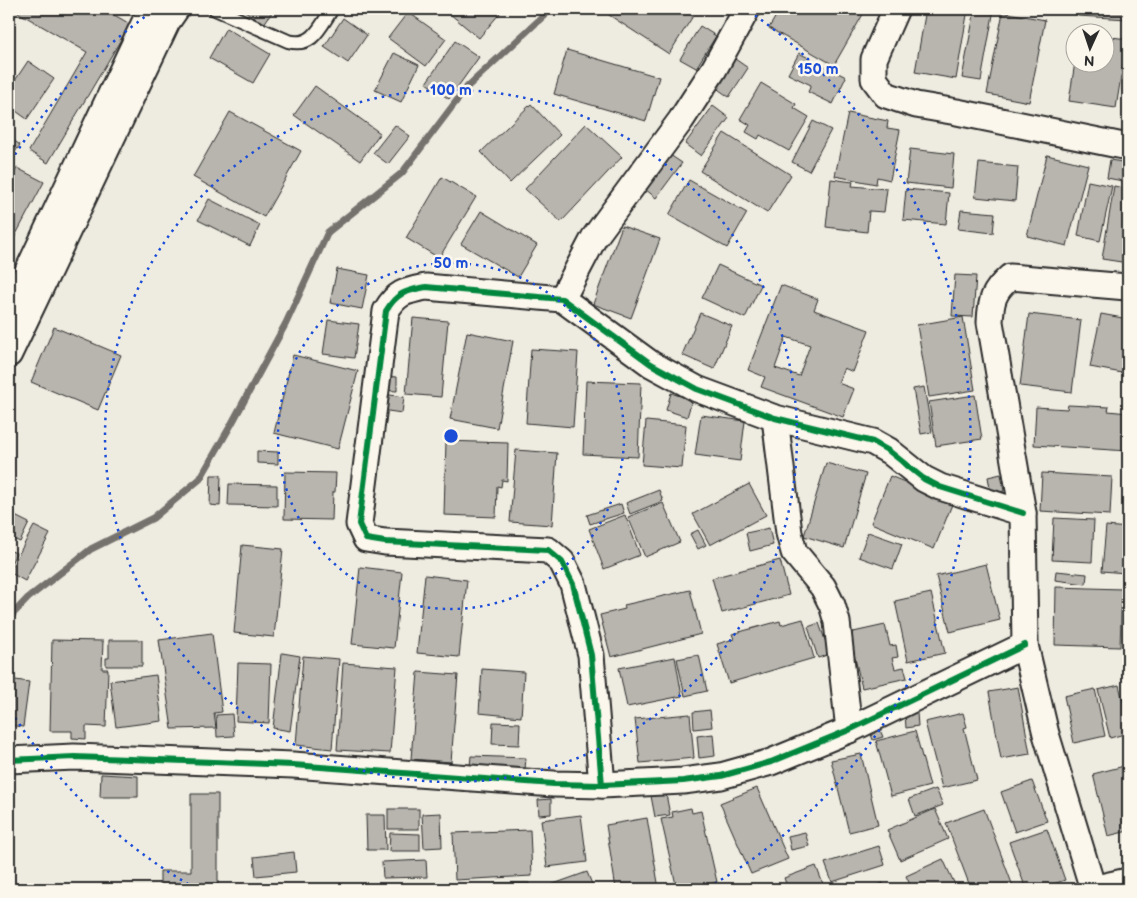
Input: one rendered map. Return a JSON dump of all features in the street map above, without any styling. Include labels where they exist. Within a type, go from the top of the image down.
[{"type":"street","points":[[562,299],[594,238],[681,120],[714,69],[746,9]]},
{"type":"street","points":[[896,9],[874,59],[874,78],[886,95],[916,105],[1128,147]]},
{"type":"street","points":[[12,296],[164,12]]},
{"type":"street","points":[[9,354],[164,12]]},
{"type":"street","points":[[1126,287],[1010,277],[998,288],[994,295],[991,302],[990,322],[1023,513],[1025,645],[1046,734],[1093,889],[1128,881]]},
{"type":"street","points":[[602,785],[591,656],[573,584],[562,562],[548,550],[385,542],[366,539],[360,524],[386,311],[394,298],[410,290],[426,288],[562,299],[651,364],[697,389],[775,418],[873,442],[889,451],[924,479],[940,487],[1023,513]]},
{"type":"street","points":[[775,418],[789,533],[794,552],[822,587],[832,605],[837,622],[849,730]]},
{"type":"street","points":[[9,760],[74,757],[292,765],[554,784],[602,785],[683,781],[721,776],[771,762],[849,730],[1025,645]]},
{"type":"lane","points":[[214,9],[297,44],[306,42],[314,35],[332,9]]},
{"type":"building","points":[[12,9],[104,9],[130,24],[48,163],[29,151],[87,52]]},
{"type":"building","points":[[242,9],[274,9],[264,24]]},
{"type":"building","points":[[444,9],[495,9],[500,13],[479,38]]},
{"type":"building","points":[[613,9],[681,9],[693,16],[669,54],[609,15]]},
{"type":"building","points":[[780,9],[866,9],[834,65],[769,28]]},
{"type":"building","points":[[926,9],[968,9],[956,79],[915,72]]},
{"type":"building","points":[[975,9],[994,9],[981,81],[962,78]]},
{"type":"building","points":[[1078,9],[1128,9],[1128,19],[1078,16]]},
{"type":"building","points":[[408,12],[446,39],[426,66],[388,38]]},
{"type":"building","points":[[1003,12],[1045,20],[1029,102],[987,94]]},
{"type":"building","points":[[343,18],[367,35],[348,63],[324,47]]},
{"type":"building","points":[[700,26],[716,36],[696,68],[680,59]]},
{"type":"building","points":[[226,28],[270,54],[253,83],[209,58]]},
{"type":"building","points":[[1114,37],[1127,39],[1116,108],[1069,101],[1073,72],[1114,72]]},
{"type":"building","points":[[455,41],[479,57],[449,99],[426,83]]},
{"type":"building","points":[[567,50],[659,77],[646,121],[554,94]]},
{"type":"building","points":[[394,53],[419,65],[401,102],[375,90]]},
{"type":"building","points":[[799,53],[846,77],[833,104],[808,92],[811,85],[788,74]]},
{"type":"building","points":[[735,59],[748,68],[729,97],[715,87]]},
{"type":"building","points":[[28,61],[54,79],[27,119],[9,106],[9,78],[14,82]]},
{"type":"building","points":[[761,83],[796,104],[794,108],[809,117],[789,151],[760,135],[758,139],[746,132],[750,125],[740,119]]},
{"type":"building","points":[[315,86],[380,133],[360,161],[294,115]]},
{"type":"building","points":[[531,104],[560,135],[510,183],[481,152]]},
{"type":"building","points":[[713,106],[729,118],[701,156],[685,144]]},
{"type":"building","points":[[230,112],[301,151],[264,217],[193,177]]},
{"type":"building","points":[[848,113],[888,121],[887,128],[900,130],[890,180],[877,177],[876,184],[835,176]]},
{"type":"building","points":[[813,121],[831,130],[809,171],[792,162]]},
{"type":"building","points":[[586,124],[622,157],[561,222],[525,189]]},
{"type":"building","points":[[395,125],[410,136],[388,164],[373,153]]},
{"type":"building","points":[[724,133],[791,175],[767,213],[700,171]]},
{"type":"building","points":[[9,137],[20,145],[9,160]]},
{"type":"building","points":[[910,149],[954,154],[951,188],[906,183]]},
{"type":"building","points":[[670,155],[682,163],[656,198],[645,189]]},
{"type":"building","points":[[1047,155],[1088,165],[1067,246],[1027,236]]},
{"type":"building","points":[[1110,160],[1128,163],[1128,182],[1107,178]]},
{"type":"building","points":[[979,163],[1018,167],[1015,201],[975,197]]},
{"type":"building","points":[[17,168],[44,182],[13,240],[9,238],[9,183]]},
{"type":"building","points":[[442,177],[476,197],[439,258],[406,238]]},
{"type":"building","points":[[831,179],[853,182],[852,186],[887,189],[884,212],[869,211],[867,232],[826,227]]},
{"type":"building","points":[[689,180],[747,213],[727,248],[669,215]]},
{"type":"building","points":[[1088,181],[1112,186],[1100,241],[1078,236]]},
{"type":"building","points":[[1114,186],[1128,189],[1128,263],[1102,259]]},
{"type":"building","points":[[906,189],[949,193],[946,224],[903,220]]},
{"type":"building","points":[[209,199],[260,225],[250,246],[198,220]]},
{"type":"building","points":[[961,210],[995,213],[993,233],[958,229]]},
{"type":"building","points":[[481,211],[537,245],[518,277],[461,244]]},
{"type":"building","points":[[622,226],[660,239],[631,318],[593,304]]},
{"type":"building","points":[[718,265],[761,285],[745,318],[702,298]]},
{"type":"building","points":[[337,269],[369,275],[362,309],[330,303]]},
{"type":"building","points":[[955,275],[976,276],[973,317],[952,316]]},
{"type":"building","points":[[781,285],[818,299],[814,310],[869,330],[853,372],[844,368],[838,383],[854,389],[843,417],[761,387],[765,377],[748,370]],"holes":[[[786,337],[810,345],[799,376],[775,368]]]},
{"type":"building","points":[[700,313],[732,326],[714,369],[682,355]]},
{"type":"building","points":[[1029,314],[1081,320],[1072,392],[1020,386]]},
{"type":"building","points":[[1101,314],[1128,319],[1128,343],[1122,373],[1090,367]]},
{"type":"building","points":[[963,317],[975,390],[929,397],[917,325]]},
{"type":"building","points":[[413,318],[448,321],[441,397],[406,394]]},
{"type":"building","points":[[328,320],[359,324],[354,358],[323,354]]},
{"type":"building","points":[[54,327],[121,355],[98,410],[31,382]]},
{"type":"building","points":[[467,332],[513,341],[497,428],[450,419]]},
{"type":"building","points":[[531,349],[578,352],[573,427],[526,423]]},
{"type":"building","points":[[293,355],[358,371],[338,449],[274,433]]},
{"type":"building","points":[[381,376],[397,377],[397,391],[380,390]]},
{"type":"building","points":[[586,381],[641,383],[638,457],[583,454]]},
{"type":"building","points":[[924,387],[932,432],[921,434],[913,389]]},
{"type":"building","points":[[671,393],[692,400],[687,417],[666,410]]},
{"type":"building","points":[[383,394],[404,397],[402,413],[381,410]]},
{"type":"building","points":[[975,395],[982,439],[936,446],[929,402]]},
{"type":"building","points":[[1068,405],[1109,407],[1108,411],[1128,413],[1128,451],[1034,445],[1036,407],[1067,409]]},
{"type":"building","points":[[701,415],[745,421],[740,461],[695,455]]},
{"type":"building","points":[[646,421],[686,425],[682,468],[642,465]]},
{"type":"building","points":[[446,441],[508,443],[507,481],[502,480],[501,487],[497,486],[496,517],[444,515]]},
{"type":"building","points":[[516,450],[557,453],[552,525],[510,522]]},
{"type":"building","points":[[257,451],[278,452],[278,464],[257,463]]},
{"type":"building","points":[[826,463],[866,474],[844,548],[804,536]]},
{"type":"building","points":[[285,472],[336,473],[332,520],[284,519]]},
{"type":"building","points":[[1042,473],[1112,477],[1110,515],[1040,511]]},
{"type":"building","points":[[1001,474],[1004,491],[991,494],[988,477]]},
{"type":"building","points":[[211,475],[221,475],[220,506],[210,505]]},
{"type":"building","points":[[890,476],[953,502],[934,549],[871,523]]},
{"type":"building","points":[[229,484],[277,485],[277,506],[228,505]]},
{"type":"building","points":[[749,484],[766,515],[710,545],[693,514]]},
{"type":"building","points":[[659,490],[663,501],[630,514],[626,503]]},
{"type":"building","points":[[663,503],[680,542],[645,557],[628,517]]},
{"type":"building","points":[[621,504],[624,513],[590,524],[587,515]]},
{"type":"building","points":[[9,513],[29,523],[20,542],[9,537]]},
{"type":"building","points":[[625,515],[640,555],[604,569],[589,529]]},
{"type":"building","points":[[1054,518],[1094,520],[1092,562],[1052,560]]},
{"type":"building","points":[[34,526],[50,534],[25,581],[9,572]]},
{"type":"building","points":[[1106,526],[1128,528],[1125,573],[1102,571]]},
{"type":"building","points":[[769,528],[773,545],[750,551],[746,533]]},
{"type":"building","points":[[698,530],[706,545],[698,549],[690,534]]},
{"type":"building","points":[[868,532],[902,544],[893,569],[859,557]]},
{"type":"building","points":[[242,545],[283,549],[274,637],[234,633]]},
{"type":"building","points":[[9,550],[16,553],[9,568]]},
{"type":"building","points":[[780,560],[789,595],[722,613],[712,578]]},
{"type":"building","points":[[986,564],[1000,620],[950,632],[936,576]]},
{"type":"building","points":[[360,567],[402,572],[394,648],[352,644]]},
{"type":"building","points":[[1056,571],[1087,574],[1086,584],[1055,580]]},
{"type":"building","points":[[425,575],[467,580],[459,657],[417,653]]},
{"type":"building","points":[[1056,587],[1122,589],[1120,647],[1055,645]]},
{"type":"building","points":[[690,590],[701,634],[611,657],[600,615],[625,609],[624,605]]},
{"type":"building","points":[[931,593],[945,653],[908,661],[895,601]]},
{"type":"building","points":[[803,619],[814,658],[729,683],[717,644],[734,639],[732,634],[780,621],[781,625]]},
{"type":"building","points":[[819,623],[830,654],[818,658],[808,627]]},
{"type":"building","points":[[885,625],[890,646],[896,645],[898,657],[892,658],[895,669],[904,667],[907,678],[862,688],[849,633]]},
{"type":"building","points":[[212,633],[222,712],[214,713],[216,728],[172,729],[159,640]]},
{"type":"building","points":[[52,640],[103,641],[102,669],[108,669],[106,727],[86,726],[86,739],[72,738],[72,731],[50,731]]},
{"type":"building","points":[[109,640],[142,640],[142,666],[106,666],[106,658],[109,658]]},
{"type":"building","points":[[282,653],[300,656],[290,731],[273,728]]},
{"type":"building","points":[[699,655],[707,691],[685,696],[677,659]]},
{"type":"building","points":[[303,656],[339,659],[332,749],[296,745]]},
{"type":"building","points":[[675,657],[682,696],[627,707],[619,668]]},
{"type":"building","points":[[238,663],[271,664],[269,723],[236,721]]},
{"type":"building","points":[[343,663],[397,667],[390,753],[337,750]]},
{"type":"building","points":[[482,669],[524,672],[521,717],[479,713]]},
{"type":"building","points":[[418,672],[458,675],[451,762],[411,759]]},
{"type":"building","points":[[156,675],[162,721],[116,727],[110,681]]},
{"type":"building","points":[[9,679],[29,682],[23,727],[9,725]]},
{"type":"building","points":[[1119,685],[1128,722],[1128,733],[1110,738],[1098,690]]},
{"type":"building","points":[[1018,687],[1030,754],[1001,759],[989,692]]},
{"type":"building","points":[[1095,689],[1105,736],[1074,743],[1064,696]]},
{"type":"building","points":[[710,710],[712,727],[694,729],[693,712]]},
{"type":"building","points":[[917,713],[918,726],[906,728],[905,714]]},
{"type":"building","points":[[963,713],[967,727],[964,728],[977,780],[942,788],[925,722]]},
{"type":"building","points":[[232,714],[234,736],[217,737],[216,715]]},
{"type":"building","points":[[690,714],[694,758],[640,763],[635,719]]},
{"type":"building","points":[[493,722],[520,723],[519,745],[492,744]]},
{"type":"building","points":[[878,725],[883,737],[873,740],[869,729]]},
{"type":"building","points":[[915,731],[930,786],[891,796],[876,741]]},
{"type":"building","points":[[713,734],[715,756],[699,758],[697,736]]},
{"type":"building","points":[[861,754],[878,825],[849,832],[831,760]]},
{"type":"building","points":[[471,756],[526,758],[525,769],[470,766]]},
{"type":"building","points":[[1128,765],[1128,831],[1108,836],[1093,774]]},
{"type":"building","points":[[101,774],[138,776],[138,797],[100,797]]},
{"type":"building","points":[[1032,781],[1047,821],[1015,832],[1001,792]]},
{"type":"building","points":[[757,788],[788,859],[751,874],[720,803]]},
{"type":"building","points":[[936,789],[943,805],[915,816],[909,799]]},
{"type":"building","points":[[191,794],[218,794],[218,884],[204,884],[204,889],[160,889],[160,871],[191,871]]},
{"type":"building","points":[[666,794],[670,815],[655,817],[651,796]]},
{"type":"building","points":[[551,799],[551,814],[539,815],[538,800]]},
{"type":"building","points":[[691,808],[692,813],[701,811],[717,882],[677,889],[661,819],[673,817],[672,812]]},
{"type":"building","points":[[388,809],[419,809],[419,829],[388,829]]},
{"type":"building","points":[[935,809],[948,839],[900,860],[887,830]]},
{"type":"building","points":[[984,809],[1014,889],[971,889],[946,823]]},
{"type":"building","points":[[441,813],[442,847],[424,848],[422,814]]},
{"type":"building","points":[[366,815],[385,815],[386,850],[367,850]]},
{"type":"building","points":[[581,815],[587,862],[547,867],[541,820]]},
{"type":"building","points":[[647,818],[659,889],[616,889],[606,825]]},
{"type":"building","points":[[1047,829],[1065,880],[1039,889],[1026,889],[1009,842]]},
{"type":"building","points":[[530,830],[532,876],[455,880],[453,833]]},
{"type":"building","points":[[805,832],[809,846],[791,850],[788,836]]},
{"type":"building","points":[[390,833],[420,834],[420,851],[389,851]]},
{"type":"building","points":[[879,846],[885,865],[832,882],[825,863]]},
{"type":"building","points":[[294,852],[296,872],[256,876],[254,857]]},
{"type":"building","points":[[943,859],[957,889],[912,889],[906,876]]},
{"type":"building","points":[[426,860],[427,877],[383,878],[382,862]]},
{"type":"building","points":[[816,866],[825,889],[788,889],[784,878]]},
{"type":"building","points":[[587,872],[594,889],[549,889],[548,886]]},
{"type":"building","points":[[496,883],[529,883],[529,889],[496,889]]},
{"type":"building","points":[[883,883],[885,889],[870,888]]},
{"type":"waterway","points":[[9,618],[28,598],[91,549],[153,518],[200,479],[286,323],[328,232],[402,173],[467,87],[551,9]]},
{"type":"cycle path","points":[[602,785],[591,655],[573,584],[562,562],[548,550],[385,542],[366,539],[359,524],[386,311],[398,296],[407,291],[426,287],[562,299],[651,364],[697,389],[775,418],[873,442],[889,451],[924,479],[940,487],[1023,513]]},
{"type":"cycle path","points":[[9,760],[74,757],[293,765],[554,784],[602,785],[683,781],[721,776],[771,762],[849,730],[1025,645]]}]
